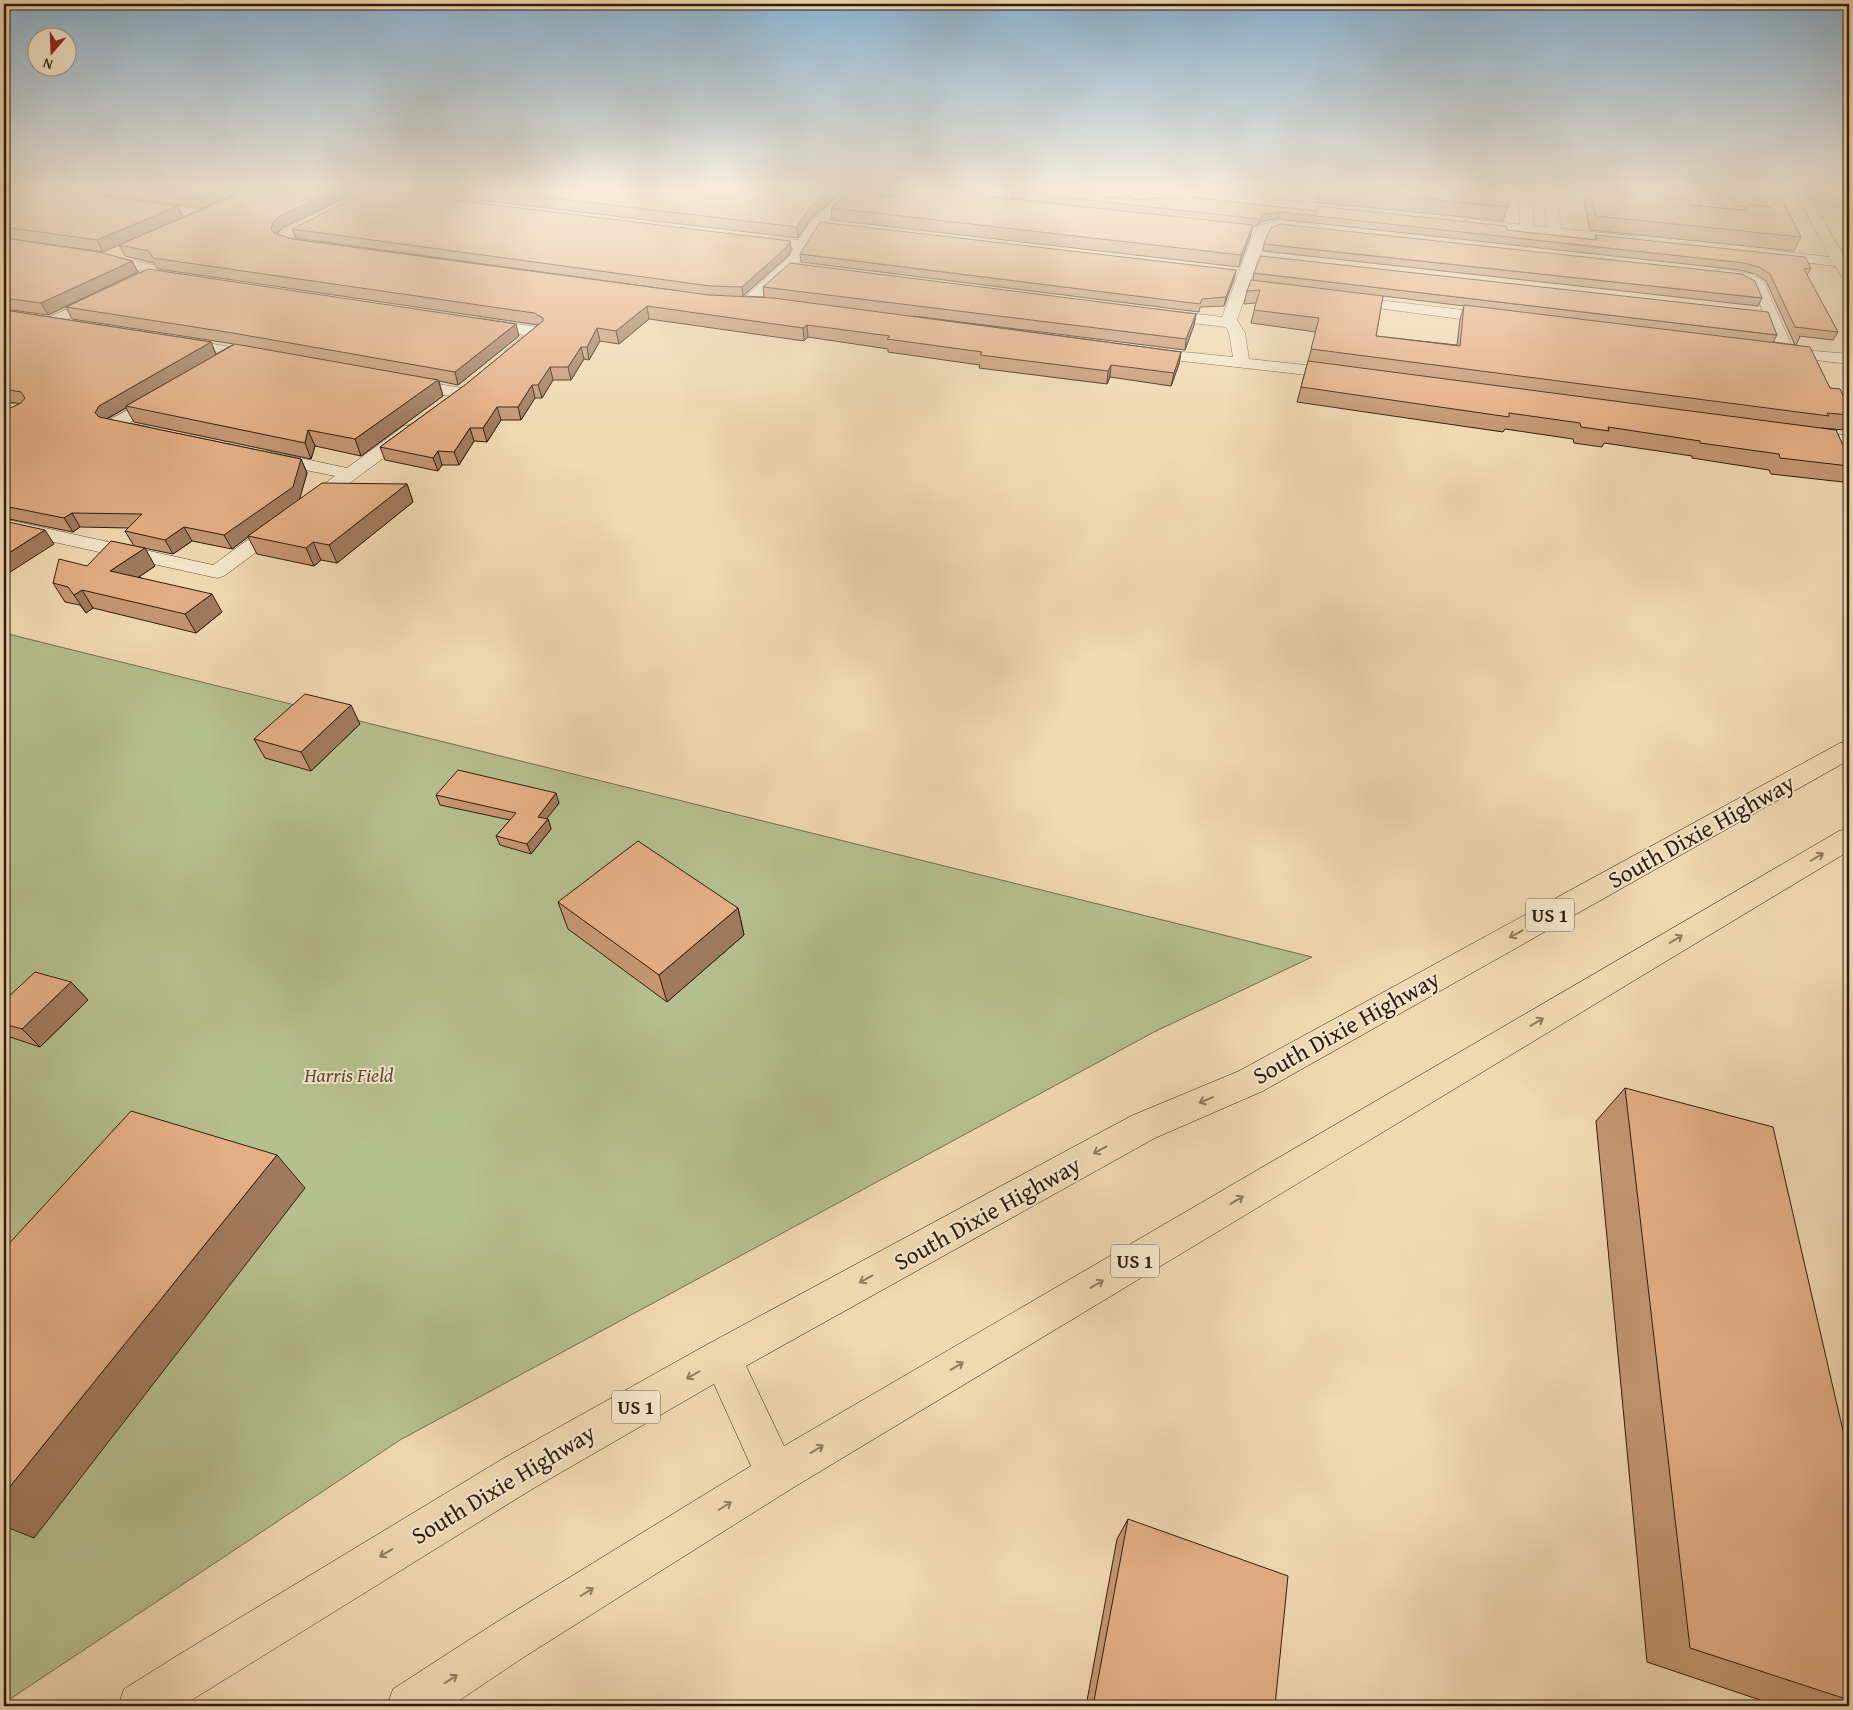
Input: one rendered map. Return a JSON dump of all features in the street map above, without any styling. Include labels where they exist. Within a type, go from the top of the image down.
[{"type":"highway","name":"South Dixie Highway","points":[[141,1706],[196,1670],[511,1478],[722,1358],[1143,1127],[1251,1080],[1849,749]]},
{"type":"highway","name":"US 1","points":[[410,1706],[517,1636],[776,1474],[1849,838]]},
{"type":"highway","points":[[722,1358],[776,1474]]},
{"type":"street","points":[[149,270],[151,274]]},
{"type":"street","points":[[748,302],[784,270]]},
{"type":"street","points":[[1242,363],[1237,333],[1230,323],[1230,317],[1252,270]]},
{"type":"street","points":[[1707,271],[1740,276],[1759,285],[1787,353]]},
{"type":"street","points":[[1228,272],[1247,283]]},
{"type":"street","points":[[134,282],[151,274],[199,281]]},
{"type":"street","points":[[50,322],[117,290]]},
{"type":"street","points":[[1328,298],[1515,321]]},
{"type":"street","points":[[731,302],[768,303]]},
{"type":"street","points":[[1144,312],[1230,323]]},
{"type":"street","points":[[1754,312],[1772,314]]},
{"type":"street","points":[[31,319],[78,326]]},
{"type":"street","points":[[460,320],[537,332],[499,363]]},
{"type":"street","points":[[163,340],[277,360]]},
{"type":"street","points":[[1759,350],[1849,359]]},
{"type":"street","points":[[1125,351],[1360,376]]},
{"type":"street","points":[[213,367],[238,352]]},
{"type":"street","points":[[384,379],[462,393]]},
{"type":"street","points":[[446,405],[477,381]]},
{"type":"street","points":[[160,434],[113,424],[180,386]]},
{"type":"street","points":[[4,408],[22,411],[4,421]]},
{"type":"street","points":[[4,525],[217,572],[422,422]]},
{"type":"street","points":[[1793,433],[1849,440]]},
{"type":"street","points":[[255,454],[350,474]]},
{"type":"green space","name":"Harris Field","points":[[4,633],[1312,957],[1154,1032],[400,1440],[4,1703]]},
{"type":"building","points":[[4,270],[113,270],[41,303],[4,298]]},
{"type":"building","points":[[146,270],[153,270],[516,324],[455,372],[233,333],[66,307]]},
{"type":"building","points":[[235,270],[521,270],[709,295],[773,298],[1181,352],[1174,373],[1111,365],[1108,371],[980,355],[982,352],[887,339],[890,336],[807,325],[803,328],[647,306],[616,331],[597,328],[587,347],[581,347],[568,367],[550,367],[538,385],[532,385],[518,407],[497,407],[483,428],[470,428],[454,452],[438,451],[433,458],[380,447],[465,385],[543,321],[543,318],[534,313]]},
{"type":"building","points":[[591,270],[761,270],[742,287],[710,286]]},
{"type":"building","points":[[782,270],[844,270],[1196,314],[1186,339],[763,287]]},
{"type":"building","points":[[926,270],[1236,270],[1226,297],[1202,299],[1200,304]]},
{"type":"building","points":[[1255,270],[1386,270],[1768,312],[1777,335],[1254,273]]},
{"type":"building","points":[[1502,270],[1703,270],[1742,274],[1755,281],[1762,298]]},
{"type":"building","points":[[1763,270],[1804,270],[1838,332],[1795,327],[1770,274]]},
{"type":"building","points":[[1251,280],[1383,296],[1376,336],[1460,346],[1464,305],[1810,347],[1830,388],[1840,389],[1849,408],[1849,415],[1827,413],[1829,416],[1311,349],[1319,318],[1254,310],[1260,290],[1247,291]]},
{"type":"building","points":[[4,310],[211,342],[99,406],[95,413],[99,417],[301,459],[293,487],[224,535],[184,527],[165,540],[125,531],[142,514],[72,513],[64,518],[4,506],[4,411],[21,403],[25,398],[21,392],[4,389]]},
{"type":"building","points":[[235,344],[438,380],[355,439],[308,430],[305,443],[126,406]]},
{"type":"building","points":[[1308,361],[1836,430],[1849,458],[1849,466],[1780,458],[1779,454],[1608,427],[1609,431],[1581,427],[1580,423],[1509,413],[1509,417],[1301,387]]},
{"type":"building","points":[[322,483],[407,484],[329,545],[313,542],[306,548],[248,536]]},
{"type":"building","points":[[4,521],[45,530],[4,556]]},
{"type":"building","points":[[111,541],[145,548],[110,571],[212,594],[185,614],[82,590],[74,595],[68,587],[53,583],[59,559],[87,566]]},
{"type":"building","points":[[305,694],[351,705],[301,752],[254,739]]},
{"type":"building","points":[[458,770],[556,793],[538,817],[548,819],[527,844],[496,836],[516,813],[436,795]]},
{"type":"building","points":[[638,841],[738,908],[659,975],[558,902]]},
{"type":"building","points":[[35,972],[71,982],[22,1029],[4,1024],[4,1001]]},
{"type":"building","points":[[1625,1088],[1773,1127],[1849,1457],[1849,1700],[1690,1648]]},
{"type":"building","points":[[131,1111],[277,1155],[4,1494],[4,1249]]},
{"type":"building","points":[[1128,1519],[1288,1576],[1275,1706],[1093,1706]]}]
